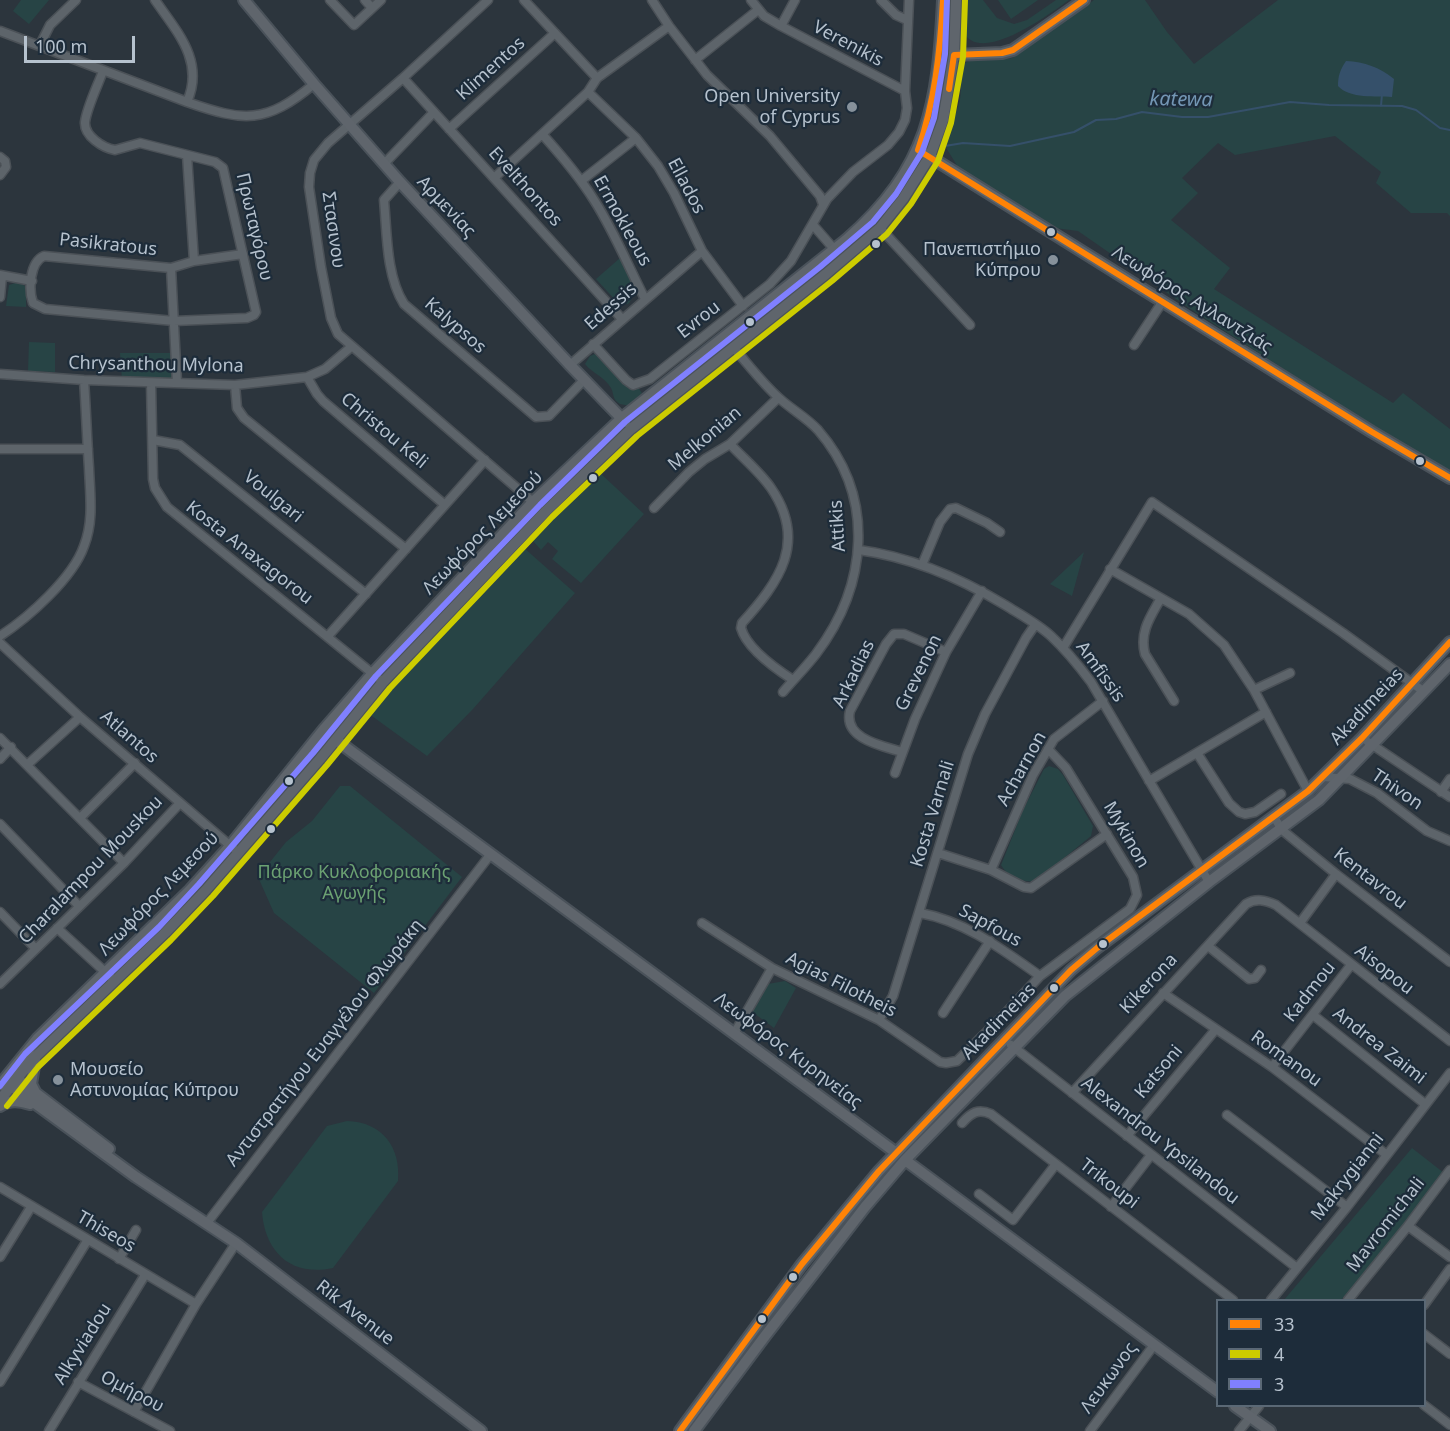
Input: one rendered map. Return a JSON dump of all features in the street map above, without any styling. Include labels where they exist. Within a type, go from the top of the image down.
[{"type":"main road","name":"Αρμενίας","points":[[244,0],[400,182],[631,429]]},
{"type":"main road","name":"Λεωφόρος Λεμεσού","points":[[8,1081],[165,933],[234,850],[325,728],[373,673],[533,502],[622,418],[860,228],[876,211],[892,192],[918,150],[930,118],[938,80],[943,0]]},
{"type":"main road","name":"Λεωφόρος Λεμεσού","points":[[0,1100],[8,1081],[38,1038],[234,850],[336,740],[383,682],[546,511],[631,429],[826,274],[880,228],[903,199],[930,156],[943,120],[954,55],[956,0]]},
{"type":"main road","points":[[954,55],[1002,53],[1013,50],[1084,0]]},
{"type":"main road","name":"Λεωφόρος Αγλαντζιάς","points":[[918,150],[1450,478]]},
{"type":"main road","name":"Akadimeias","points":[[680,1431],[802,1264],[895,1152],[1004,1040],[1080,963],[1308,791],[1362,738],[1450,642]]},
{"type":"main road","name":"Akadimeias","points":[[694,1431],[839,1240],[906,1160],[1081,982],[1319,800],[1450,664]]},
{"type":"main road","name":"Λεωφόρος Κυρηνείας","points":[[336,740],[895,1152]]},
{"type":"main road","points":[[36,1057],[31,1084],[38,1095]]},
{"type":"main road","name":"Rik Avenue","points":[[8,1081],[38,1095],[200,1214],[207,1223]]},
{"type":"main road","name":"Rik Avenue","points":[[8,1081],[44,1111],[196,1218],[236,1243],[481,1431]]},
{"type":"main road","points":[[0,1106],[17,1101],[44,1111]]},
{"type":"main road","name":"Λεωφόρος Κυρηνείας","points":[[906,1160],[1216,1391]]},
{"type":"main road","points":[[1236,1407],[1270,1431]]},
{"type":"street","points":[[40,45],[51,25],[76,0]]},
{"type":"street","points":[[155,0],[182,39],[191,59],[193,80],[187,102]]},
{"type":"street","points":[[330,0],[354,24],[381,0]]},
{"type":"street","points":[[365,0],[372,8]]},
{"type":"street","points":[[403,78],[488,0]]},
{"type":"street","points":[[524,0],[597,78]]},
{"type":"street","points":[[651,0],[695,60],[778,145],[820,196],[823,204]]},
{"type":"street","name":"Verenikis","points":[[751,0],[758,10],[781,26],[905,91]]},
{"type":"street","points":[[781,26],[795,0]]},
{"type":"street","points":[[881,0],[896,15],[907,20]]},
{"type":"street","name":"Evrou","points":[[593,344],[626,380],[633,385],[642,384],[743,306],[784,270],[813,225],[823,204],[853,172],[888,145],[905,120],[909,0]]},
{"type":"street","points":[[695,60],[758,10]]},
{"type":"street","points":[[494,178],[588,92],[597,78],[669,26]]},
{"type":"street","points":[[0,31],[187,102],[236,115],[256,116],[270,113],[288,105],[314,84]]},
{"type":"street","name":"Klimentos","points":[[449,129],[555,33]]},
{"type":"street","name":"Πρωταγόρου","points":[[103,71],[85,121],[88,131],[107,149],[115,150],[140,142],[215,162],[223,168],[255,306],[254,315],[247,318],[174,321]]},
{"type":"street","name":"Evelthontos","points":[[403,78],[622,319]]},
{"type":"street","name":"Στασινου","points":[[351,347],[338,334],[331,318],[321,267],[309,179],[316,156],[328,142],[403,78]]},
{"type":"street","name":"Ellados","points":[[588,92],[636,138],[666,178],[702,251],[743,306]]},
{"type":"street","points":[[384,164],[434,112]]},
{"type":"street","name":"Ermokleous","points":[[542,134],[581,181],[608,223],[645,299]]},
{"type":"street","points":[[581,181],[636,138]]},
{"type":"street","points":[[187,154],[194,261]]},
{"type":"street","points":[[0,157],[5,161],[6,167],[0,175]]},
{"type":"street","name":"Kalypsos","points":[[400,182],[384,200],[391,275],[404,304],[536,417],[549,416],[584,380]]},
{"type":"street","points":[[813,225],[834,249]]},
{"type":"street","points":[[880,228],[970,325]]},
{"type":"street","name":"Edessis","points":[[570,365],[702,251]]},
{"type":"street","name":"Pasikratous","points":[[32,281],[34,266],[41,257],[48,256],[171,268],[194,261],[243,254]]},
{"type":"street","points":[[171,268],[177,383]]},
{"type":"street","points":[[0,297],[1,275],[32,281],[32,301],[41,308],[174,321]]},
{"type":"street","points":[[1134,345],[1163,301]]},
{"type":"street","name":"Attikis","points":[[733,346],[778,398],[817,429],[848,477],[855,498],[859,549],[850,587],[833,627],[816,654],[783,692]]},
{"type":"street","points":[[351,347],[533,502]]},
{"type":"street","name":"Chrysanthou Mylona","points":[[0,374],[84,380],[236,385],[308,377],[325,369],[351,347]]},
{"type":"street","name":"Christou Keli","points":[[308,377],[316,394],[323,401],[445,505]]},
{"type":"street","points":[[0,636],[31,613],[66,575],[81,554],[90,527],[84,380]]},
{"type":"street","name":"Kosta Anaxagorou","points":[[151,383],[153,479],[155,488],[167,507],[383,682]]},
{"type":"street","points":[[236,385],[237,408],[244,418],[406,549]]},
{"type":"street","name":"Melkonian","points":[[654,508],[689,472],[730,444],[778,398]]},
{"type":"street","name":"Voulgari","points":[[153,440],[180,445],[366,594]]},
{"type":"street","points":[[730,444],[771,489],[782,513],[788,541],[786,558],[780,575],[768,594],[742,623],[741,628],[749,643],[773,667],[793,680]]},
{"type":"street","points":[[0,448],[88,449]]},
{"type":"street","points":[[328,636],[485,460]]},
{"type":"street","points":[[1063,648],[1152,502],[1343,633],[1423,691]]},
{"type":"street","points":[[922,565],[940,522],[950,509],[956,508],[1000,532]]},
{"type":"street","name":"Amfissis","points":[[859,549],[887,554],[922,565],[982,591],[1035,625],[1063,648],[1077,663],[1103,701],[1209,882]]},
{"type":"street","points":[[1110,569],[1189,614],[1224,645],[1254,690],[1308,791]]},
{"type":"street","name":"Grevenon","points":[[895,773],[915,719],[946,652],[982,591]]},
{"type":"street","points":[[1161,598],[1145,627],[1143,645],[1145,654],[1174,701]]},
{"type":"street","name":"Kosta Varnali","points":[[879,1020],[893,996],[975,735],[1035,625]]},
{"type":"street","name":"Arkadias","points":[[902,752],[857,734],[849,722],[850,711],[886,644],[894,634],[904,634],[946,652]]},
{"type":"street","name":"Atlantos","points":[[0,643],[80,717],[234,850]]},
{"type":"street","points":[[1254,690],[1290,673]]},
{"type":"street","name":"Acharnon","points":[[991,870],[1029,784],[1048,749],[1064,730],[1103,701]]},
{"type":"street","points":[[1149,781],[1266,712]]},
{"type":"street","points":[[28,764],[80,717]]},
{"type":"street","points":[[0,738],[81,817],[124,863]]},
{"type":"street","points":[[1362,738],[1450,797]]},
{"type":"street","points":[[0,759],[11,747]]},
{"type":"street","name":"Mykinon","points":[[1040,975],[1130,909],[1137,894],[1133,877],[1107,834],[1066,768],[1048,749]]},
{"type":"street","points":[[1197,753],[1229,803],[1239,812],[1245,814],[1255,812],[1281,794]]},
{"type":"street","points":[[81,817],[135,763]]},
{"type":"street","name":"Thivon","points":[[1323,777],[1350,779],[1377,794],[1427,831],[1450,841]]},
{"type":"street","points":[[1441,792],[1450,779]]},
{"type":"street","name":"Charalampou Mouskou","points":[[0,984],[124,863],[180,803]]},
{"type":"street","name":"Kentavrou","points":[[1274,817],[1282,830],[1450,962]]},
{"type":"street","points":[[0,824],[79,906]]},
{"type":"street","points":[[938,853],[991,870],[1024,887],[1031,888],[1107,834]]},
{"type":"street","points":[[1191,852],[1203,861],[1212,864]]},
{"type":"street","name":"Αντιστρατήγου Ευαγγέλου Φλωράκη","points":[[207,1223],[490,855]]},
{"type":"street","points":[[1300,923],[1336,874]]},
{"type":"street","name":"Aisopou","points":[[1252,900],[1268,901],[1300,923],[1450,1041]]},
{"type":"street","name":"Kikerona","points":[[1072,1093],[1252,900]]},
{"type":"street","points":[[0,912],[36,949]]},
{"type":"street","name":"Sapfous","points":[[920,913],[949,922],[990,941],[1040,975]]},
{"type":"street","name":"Agias Filotheis","points":[[702,923],[772,968],[879,1020],[940,1062],[951,1063],[963,1056],[1040,975]]},
{"type":"street","points":[[57,928],[115,981]]},
{"type":"street","points":[[943,1013],[990,941]]},
{"type":"street","points":[[1208,946],[1249,980],[1255,978],[1261,970]]},
{"type":"street","name":"Kadmou","points":[[1272,1067],[1351,965]]},
{"type":"street","points":[[735,1032],[772,968]]},
{"type":"street","name":"Romanou","points":[[1163,993],[1272,1067],[1387,1155]]},
{"type":"street","name":"Andrea Zaimi","points":[[1312,1015],[1425,1104]]},
{"type":"street","name":"Katsoni","points":[[1127,1136],[1216,1029]]},
{"type":"street","name":"Alexandrou Ypsilandou","points":[[1004,1040],[1297,1268]]},
{"type":"street","name":"Makrygianni","points":[[1271,1299],[1347,1207],[1450,1073]]},
{"type":"street","name":"Trikoupi","points":[[962,1124],[974,1112],[984,1111],[991,1114],[1232,1299]]},
{"type":"street","points":[[1227,1115],[1347,1207]]},
{"type":"street","name":"Λεωφόρος Κυρηνείας","points":[[895,1152],[906,1160]]},
{"type":"street","points":[[1111,1207],[1151,1155]]},
{"type":"street","points":[[979,1194],[1013,1220],[1056,1164]]},
{"type":"street","name":"Mavromichali","points":[[1349,1299],[1449,1174]]},
{"type":"street","name":"Thiseos","points":[[0,1187],[196,1304]]},
{"type":"street","points":[[0,1257],[31,1207]]},
{"type":"street","points":[[1408,1226],[1450,1257]]},
{"type":"street","points":[[118,1259],[136,1230]]},
{"type":"street","points":[[0,1382],[87,1240]]},
{"type":"street","points":[[134,1412],[196,1304],[236,1243]]},
{"type":"street","points":[[1426,1304],[1450,1269]]},
{"type":"street","name":"Alkyviadou","points":[[49,1431],[145,1275]]},
{"type":"street","points":[[1426,1335],[1450,1354]]},
{"type":"street","name":"Λευκωνος","points":[[1090,1431],[1154,1345]]},
{"type":"street","name":"Ομήρου","points":[[78,1382],[170,1431]]},
{"type":"street","points":[[1239,1431],[1258,1407]]},
{"type":"street","points":[[1426,1407],[1450,1425]]},
{"type":"green space","points":[[21,0],[49,0],[29,24],[13,11]]},
{"type":"green space","points":[[964,0],[983,0],[997,18],[1014,24],[1027,20],[1056,0],[1069,0],[1015,34],[984,43],[971,41],[963,31]]},
{"type":"green space","points":[[998,0],[1038,0],[1011,19]]},
{"type":"green space","points":[[1094,0],[1145,0],[1167,32],[1194,64],[1278,0],[1450,0],[1450,216],[1447,213],[1411,213],[1376,183],[1381,172],[1335,136],[1235,155],[1218,143],[1182,178],[1198,193],[1171,220],[1230,268],[1214,289],[1393,403],[1403,393],[1450,429],[1450,476],[1189,308],[1078,231],[1055,228],[971,179],[966,180],[945,146],[960,99],[962,65],[980,59],[1012,58]]},
{"type":"green space","points":[[620,258],[633,287],[632,299],[628,304],[618,303],[596,279]]},
{"type":"green space","points":[[21,283],[26,287],[26,307],[6,306],[9,285]]},
{"type":"green space","points":[[29,342],[55,343],[55,372],[28,371]]},
{"type":"green space","points":[[120,353],[172,353],[174,381],[122,380]]},
{"type":"green space","points":[[595,354],[629,389],[639,389],[642,393],[630,405],[617,402],[608,384],[585,364],[590,356]]},
{"type":"green space","points":[[599,472],[644,514],[581,583],[552,559],[558,551],[548,542],[541,550],[533,541],[533,532]]},
{"type":"green space","points":[[523,547],[575,593],[473,709],[427,756],[365,711],[402,669]]},
{"type":"green space","points":[[1084,552],[1072,596],[1050,584]]},
{"type":"green space","points":[[1049,766],[1058,769],[1063,775],[1093,826],[1091,836],[1036,881],[1021,880],[1007,873],[1001,865],[1023,810],[1044,769]]},
{"type":"green space","name":"Πάρκο Κυκλοφοριακής Αγωγής","points":[[340,786],[350,786],[462,877],[374,993],[274,913],[258,877],[286,842],[312,821]]},
{"type":"green space","points":[[785,981],[796,988],[774,1028],[751,1011],[768,984]]},
{"type":"green space","points":[[347,1121],[371,1126],[387,1139],[396,1158],[398,1181],[333,1268],[305,1269],[293,1265],[275,1250],[268,1239],[262,1212],[327,1126]]},
{"type":"green space","points":[[1412,1148],[1444,1173],[1422,1203],[1342,1299],[1285,1299]]},
{"type":"water","points":[[1346,61],[1372,66],[1394,79],[1392,97],[1364,96],[1343,90],[1338,86],[1338,79]]},
{"type":"waterway","points":[[1381,106],[1382,94]]},
{"type":"waterway","name":"katewa","points":[[945,146],[963,143],[1010,146],[1074,132],[1096,120],[1116,119],[1142,112],[1182,117],[1208,117],[1290,102],[1402,106],[1416,110],[1440,128],[1450,130]]},
{"type":"transit line","name":"33","points":[[943,0],[936,76],[929,113],[918,150],[1450,478]]},
{"type":"transit line","name":"3","points":[[0,1086],[25,1054],[159,927],[199,884],[313,753],[376,676],[540,505],[625,422],[873,222],[896,194],[922,152],[934,118],[945,54],[947,0]]},
{"type":"transit line","name":"4","points":[[7,1106],[38,1067],[171,940],[213,896],[327,765],[390,688],[552,517],[637,436],[832,281],[887,234],[911,204],[938,161],[951,123],[963,57],[965,0]]},
{"type":"transit line","name":"33","points":[[949,89],[954,55],[1002,53],[1013,50],[1084,0]]},
{"type":"transit line","name":"33","points":[[680,1431],[802,1264],[879,1171],[1071,970],[1097,948],[1308,791],[1362,738],[1450,642]]},
{"type":"place","name":"Open University of Cyprus","points":[[852,107]]},
{"type":"place","name":"Πανεπιστήμιο Κύπρου","points":[[1053,260]]},
{"type":"place","name":"Μουσείο Αστυνομίας Κύπρου","points":[[58,1080]]}]
